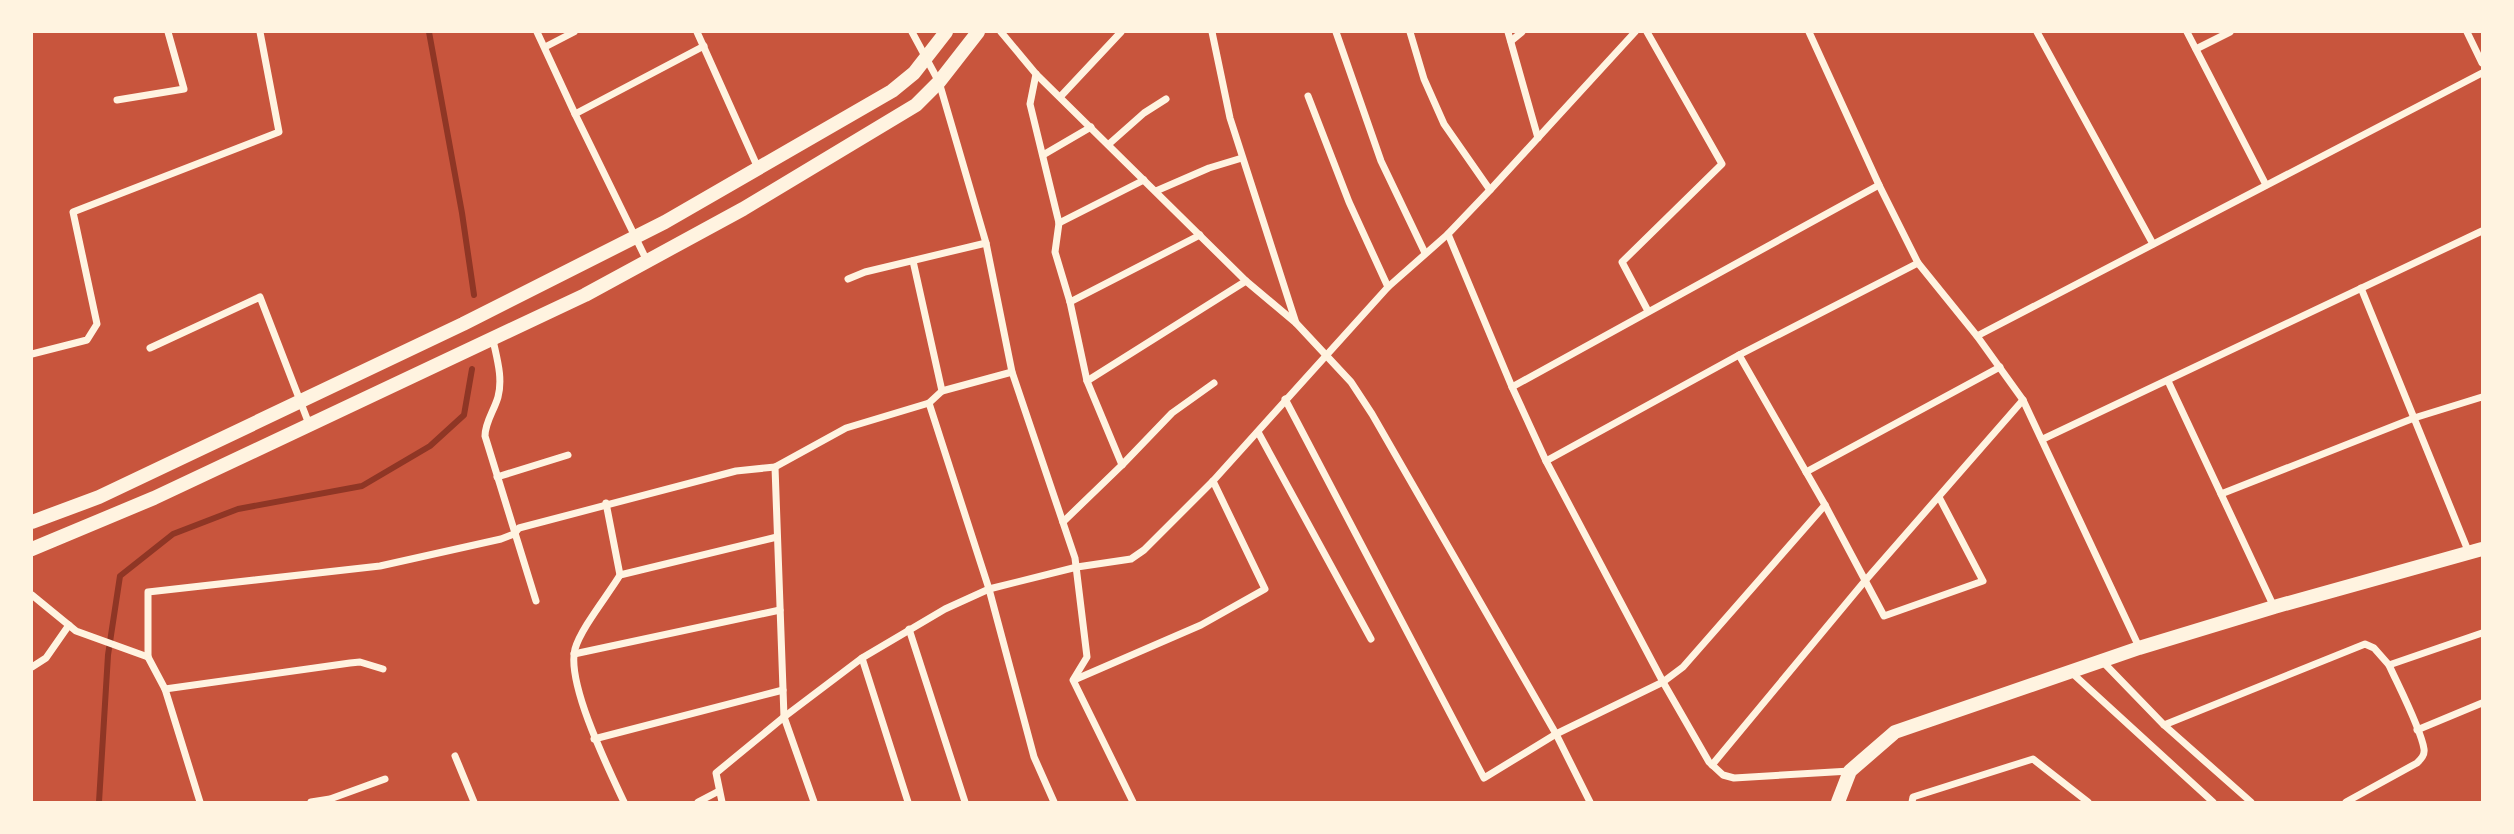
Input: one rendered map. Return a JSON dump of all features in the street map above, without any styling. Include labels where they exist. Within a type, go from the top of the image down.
[{"type":"main road","points":[[32,522],[99,498],[463,324],[665,222],[892,91],[914,73],[946,32]]},
{"type":"main road","points":[[32,549],[154,498],[586,296],[743,209],[916,104],[939,82],[978,32]]},
{"type":"main road","points":[[1838,803],[1850,771],[1895,732],[2139,648],[2476,551]]},
{"type":"street","points":[[117,100],[184,89],[168,32]]},
{"type":"street","points":[[32,354],[87,340],[97,324],[73,212],[279,132],[260,32]]},
{"type":"street","points":[[537,32],[647,261]]},
{"type":"street","points":[[545,47],[574,32]]},
{"type":"street","points":[[697,32],[758,168]]},
{"type":"street","points":[[912,32],[939,82],[986,243],[1012,372],[1077,567],[1087,657],[1073,680]]},
{"type":"street","points":[[1001,32],[1036,74],[1246,281],[1296,323],[1351,382],[1556,734],[1590,803]]},
{"type":"street","points":[[1060,96],[1121,32]]},
{"type":"street","points":[[1212,32],[1230,118],[1296,323]]},
{"type":"street","points":[[1336,32],[1381,161],[1425,253]]},
{"type":"street","points":[[1410,32],[1424,79],[1444,124],[1490,191]]},
{"type":"street","points":[[1508,32],[1538,138]]},
{"type":"street","points":[[1511,41],[1522,32]]},
{"type":"street","points":[[722,803],[716,773],[862,658],[909,629],[989,589],[1077,567],[1131,559],[1144,550],[1213,481],[1388,287],[1490,191],[1634,32]]},
{"type":"street","points":[[1647,32],[1722,164],[1622,262],[1648,311]]},
{"type":"street","points":[[1812,32],[1879,185],[1918,263],[1977,336],[2023,400],[2139,648]]},
{"type":"street","points":[[2037,32],[2153,244]]},
{"type":"street","points":[[2187,32],[2266,185]]},
{"type":"street","points":[[2196,49],[2230,32]]},
{"type":"street","points":[[2467,32],[2483,63]]},
{"type":"street","points":[[575,114],[704,46]]},
{"type":"street","points":[[1977,336],[2483,73]]},
{"type":"street","points":[[1036,74],[1030,104],[1059,222],[1055,252],[1070,302],[1087,381],[1122,466]]},
{"type":"street","points":[[1308,96],[1349,202],[1388,287]]},
{"type":"street","points":[[1109,145],[1144,113],[1166,99]]},
{"type":"street","points":[[1043,155],[1091,127]]},
{"type":"street","points":[[1156,191],[1209,168],[1242,158]]},
{"type":"street","points":[[1059,222],[1144,180]]},
{"type":"street","points":[[1512,387],[1879,185]]},
{"type":"street","points":[[2043,439],[2483,231]]},
{"type":"street","points":[[1448,233],[1546,461],[1663,682],[1712,765],[1723,775],[1734,778],[1850,771]]},
{"type":"street","points":[[1070,302],[1200,235]]},
{"type":"street","points":[[848,279],[864,272],[986,243]]},
{"type":"street","points":[[913,261],[942,391]]},
{"type":"street","points":[[1546,461],[1739,355],[1918,263]]},
{"type":"street","points":[[1087,381],[1246,281]]},
{"type":"street","points":[[2361,288],[2414,418],[2476,551]]},
{"type":"street","points":[[150,348],[260,297],[309,424]]},
{"type":"street","points":[[493,340],[500,386],[485,436],[536,601]]},
{"type":"street","points":[[1739,355],[1825,505],[1884,616],[1983,581],[1939,497]]},
{"type":"street","points":[[1806,472],[2000,367]]},
{"type":"street","points":[[200,803],[165,689],[148,657],[148,592],[380,566],[514,534],[519,528],[606,503],[736,471],[775,467],[846,428],[929,403],[942,391],[1012,372]]},
{"type":"street","points":[[2168,380],[2274,607]]},
{"type":"street","points":[[1063,522],[1122,466],[1172,413],[1214,383]]},
{"type":"street","points":[[2221,494],[2414,418],[2483,397]]},
{"type":"street","points":[[1285,399],[1484,778],[1556,734],[1663,682],[1683,667],[1825,505]]},
{"type":"street","points":[[1712,765],[1864,582],[2023,400]]},
{"type":"street","points":[[929,403],[989,589],[1034,757],[1054,803]]},
{"type":"street","points":[[1258,432],[1371,639]]},
{"type":"street","points":[[497,477],[568,455]]},
{"type":"street","points":[[775,467],[784,717],[814,803]]},
{"type":"street","points":[[1073,680],[1201,625],[1265,589],[1213,481]]},
{"type":"street","points":[[606,503],[620,575],[583,633],[574,654],[574,668],[594,739],[624,803]]},
{"type":"street","points":[[620,575],[778,537]]},
{"type":"street","points":[[32,595],[76,631],[148,657]]},
{"type":"street","points":[[574,654],[780,610]]},
{"type":"street","points":[[32,667],[46,659],[69,625]]},
{"type":"street","points":[[909,629],[965,803]]},
{"type":"street","points":[[2389,665],[2483,633]]},
{"type":"street","points":[[2164,726],[2365,644],[2374,648],[2389,665],[2424,750],[2423,757],[2417,763],[2346,803]]},
{"type":"street","points":[[862,658],[908,803]]},
{"type":"street","points":[[165,689],[360,662],[383,668]]},
{"type":"street","points":[[2103,662],[2164,726],[2250,803]]},
{"type":"street","points":[[2072,673],[2213,803]]},
{"type":"street","points":[[1073,680],[1133,803]]},
{"type":"street","points":[[594,739],[783,690]]},
{"type":"street","points":[[2417,730],[2483,703]]},
{"type":"street","points":[[455,756],[474,803]]},
{"type":"street","points":[[1912,803],[1913,797],[2033,759],[2088,803]]},
{"type":"street","points":[[311,803],[385,779]]},
{"type":"street","points":[[698,803],[719,791]]},
{"type":"waterway","points":[[429,32],[474,295]]},
{"type":"waterway","points":[[99,802],[108,655],[120,576],[173,534],[238,509],[362,486],[430,446],[464,415],[472,369]]}]
